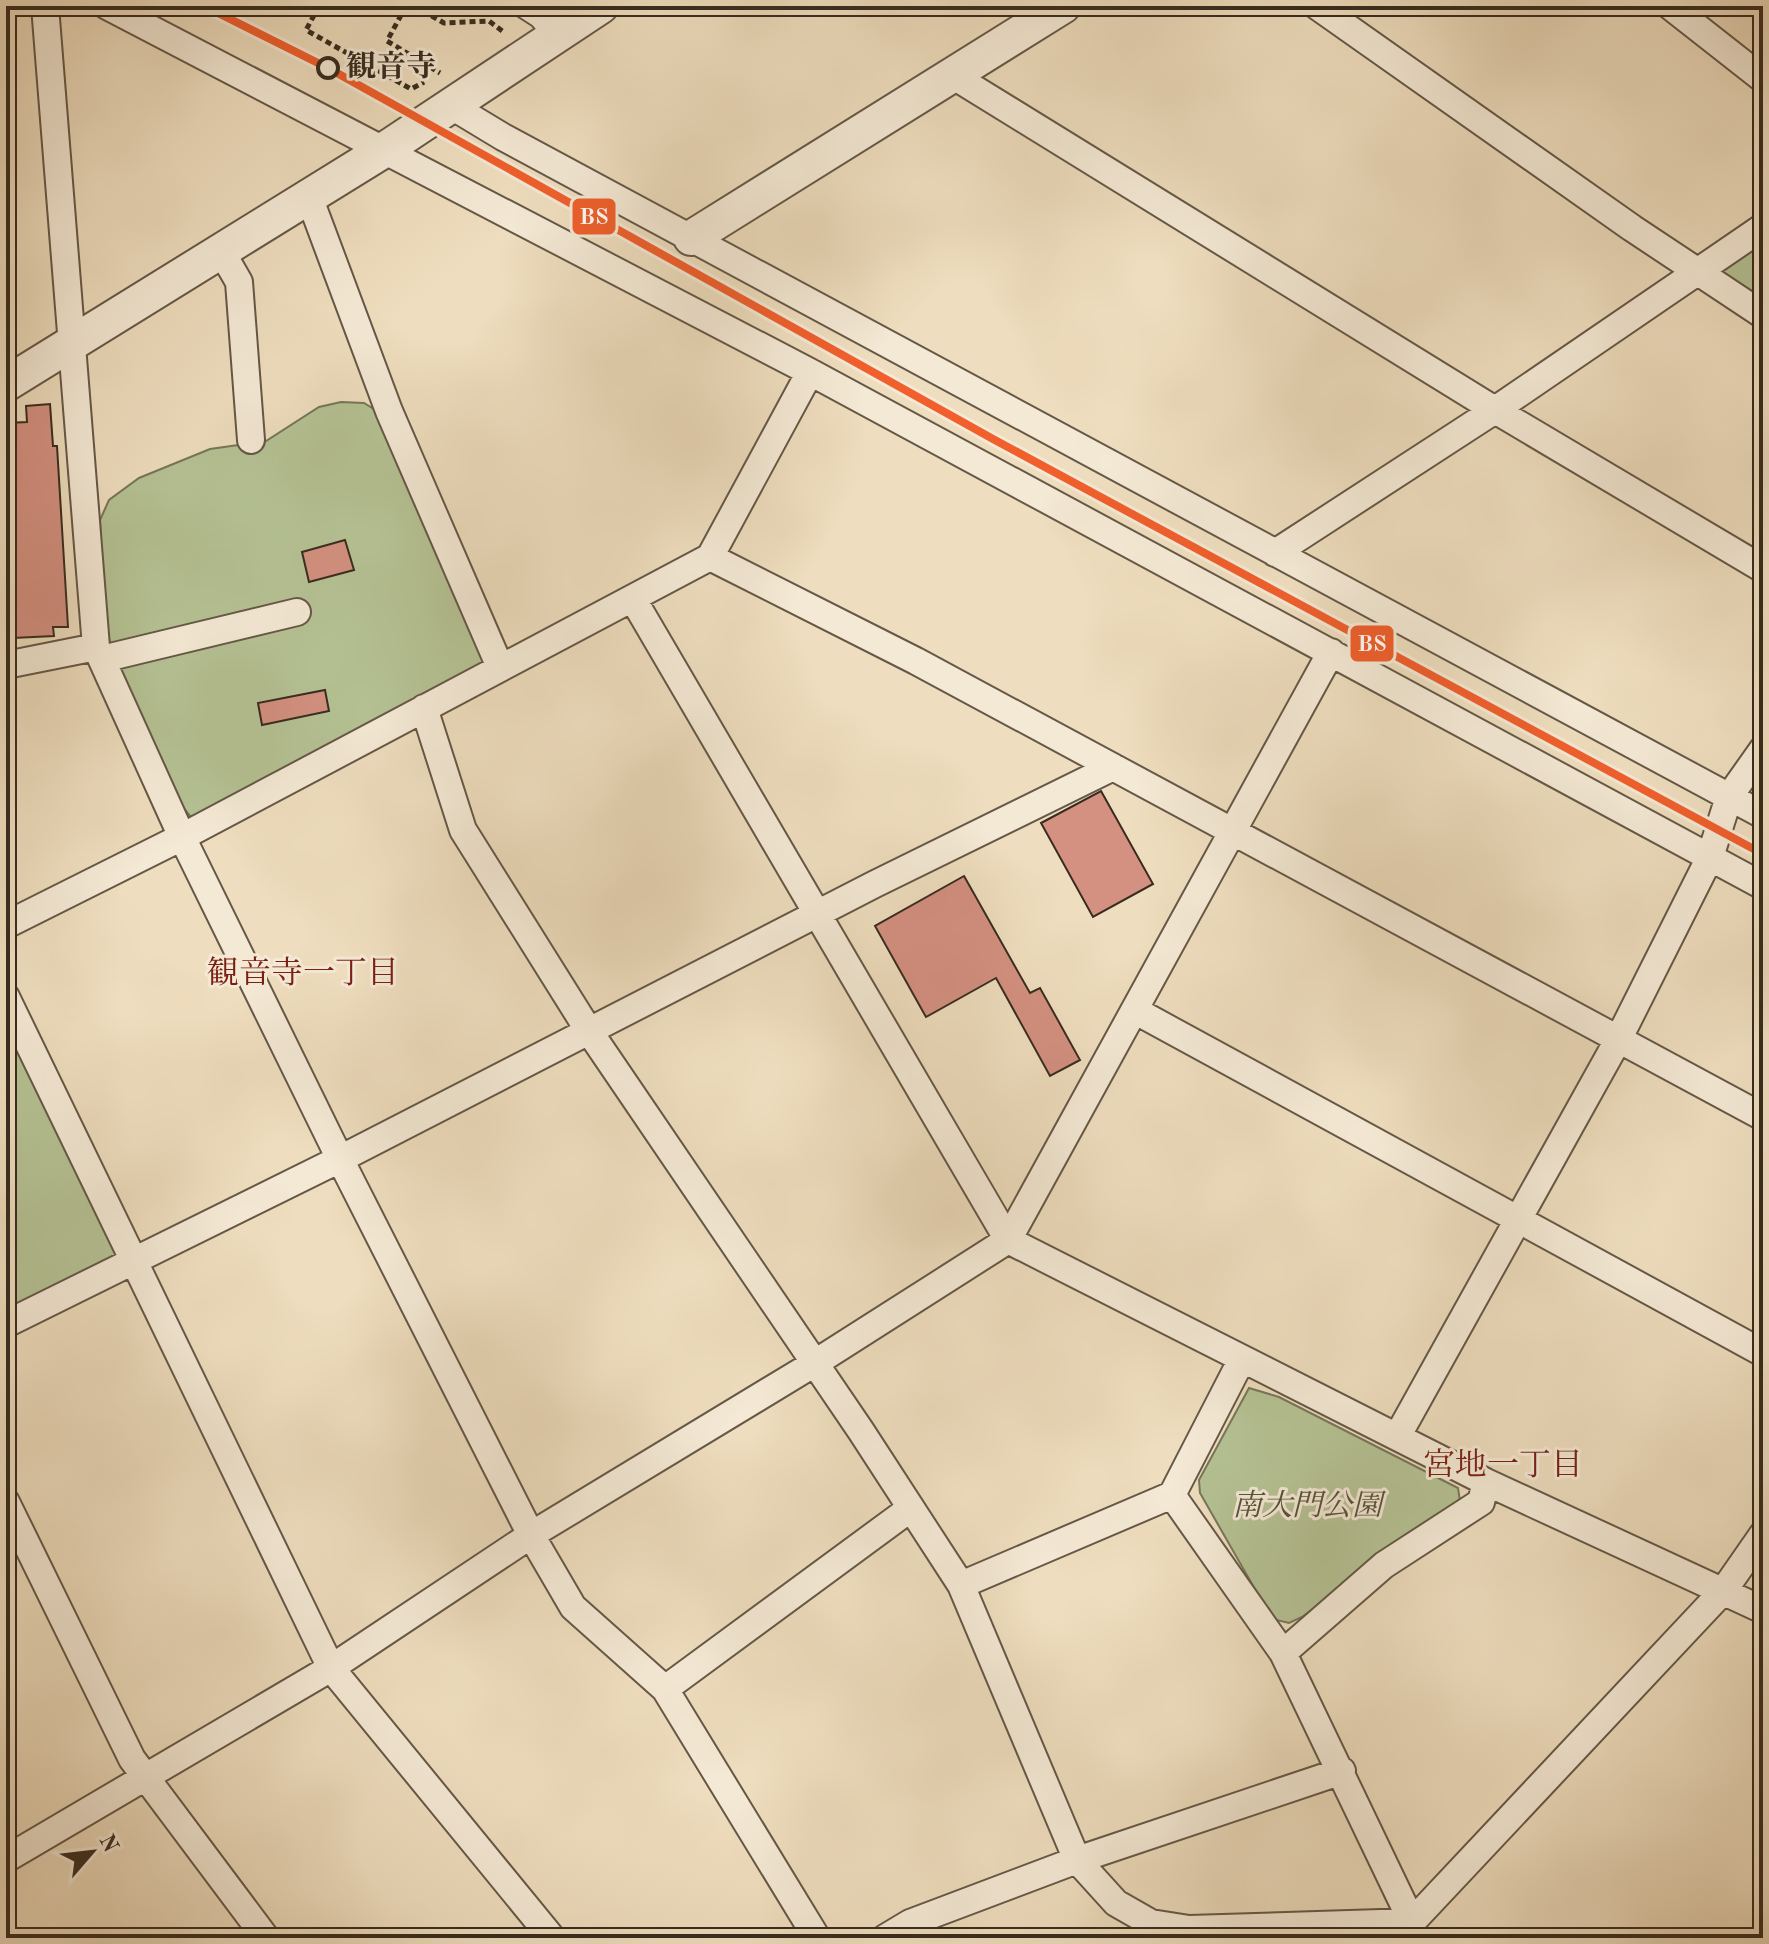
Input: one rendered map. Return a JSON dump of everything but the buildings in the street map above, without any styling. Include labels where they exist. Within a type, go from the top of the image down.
[{"type":"street","points":[[45,6],[99,653],[182,837],[340,1159],[531,1535],[573,1607],[665,1689],[817,1938]]},
{"type":"street","points":[[107,6],[381,152],[404,160],[810,372],[1763,886]]},
{"type":"street","points":[[6,384],[308,194],[381,152],[601,6]]},
{"type":"street","points":[[691,238],[1063,6]]},
{"type":"street","points":[[1317,6],[1763,315]]},
{"type":"street","points":[[1670,6],[1763,79]]},
{"type":"street","points":[[521,17],[541,15],[557,33]]},
{"type":"street","points":[[952,75],[1495,410],[1763,569]]},
{"type":"street","points":[[450,105],[1763,815]]},
{"type":"street","points":[[308,194],[389,411],[500,667]]},
{"type":"street","points":[[1275,553],[1495,410],[1763,227]]},
{"type":"street","points":[[220,249],[239,282],[251,440]]},
{"type":"street","points":[[6,925],[182,837],[710,557],[810,372]]},
{"type":"street","points":[[710,557],[916,661],[1763,1117]]},
{"type":"street","points":[[633,599],[1008,1240],[1486,1482],[1763,1610]]},
{"type":"street","points":[[6,665],[99,653],[297,612]]},
{"type":"street","points":[[6,1859],[331,1668],[531,1535],[815,1363],[1008,1240],[1234,834],[1331,652]]},
{"type":"street","points":[[424,708],[463,830],[589,1031],[815,1363],[961,1585],[1077,1860],[1116,1903],[1154,1931],[1411,1930],[1724,1590],[1763,1534]]},
{"type":"street","points":[[1397,1437],[1618,1040],[1710,857],[1729,797],[1763,749]]},
{"type":"street","points":[[6,1324],[340,1159],[816,914],[1113,767]]},
{"type":"street","points":[[6,997],[331,1668],[552,1938]]},
{"type":"street","points":[[1136,1011],[1763,1353]]},
{"type":"street","points":[[961,1585],[1172,1495],[1242,1359]]},
{"type":"street","points":[[1283,1653],[1384,1565],[1481,1502],[1486,1482]]},
{"type":"street","points":[[1172,1495],[1283,1653],[1342,1771],[1411,1930]]},
{"type":"street","points":[[6,1502],[132,1759],[266,1938]]},
{"type":"street","points":[[665,1689],[911,1508]]},
{"type":"street","points":[[885,1938],[910,1923],[1077,1860],[1342,1771]]},
{"type":"path","points":[[319,6],[306,30],[411,89],[442,72],[387,41],[406,6]]},
{"type":"path","points":[[414,6],[444,23],[489,21],[506,33],[521,17]]},
{"type":"green space","points":[[1763,232],[1763,311],[1705,272]]},
{"type":"green space","points":[[341,402],[364,403],[380,413],[483,644],[482,666],[209,815],[191,817],[175,798],[166,768],[114,664],[104,611],[100,520],[109,500],[139,478],[210,449],[266,441],[319,407]]},
{"type":"green space","points":[[6,1014],[121,1258],[6,1314]]},
{"type":"green space","name":"南大門公園","points":[[1249,1388],[1279,1397],[1458,1488],[1460,1501],[1302,1617],[1289,1623],[1272,1619],[1200,1493],[1199,1480]]},
{"type":"transit line","name":"BS","points":[[204,6],[328,68],[993,439],[1763,854]]},
{"type":"place","name":"観音寺","points":[[328,68]]},
{"type":"district","name":"観音寺一丁目","points":[[303,975]]},
{"type":"district","name":"宮地一丁目","points":[[1503,1467]]}]
